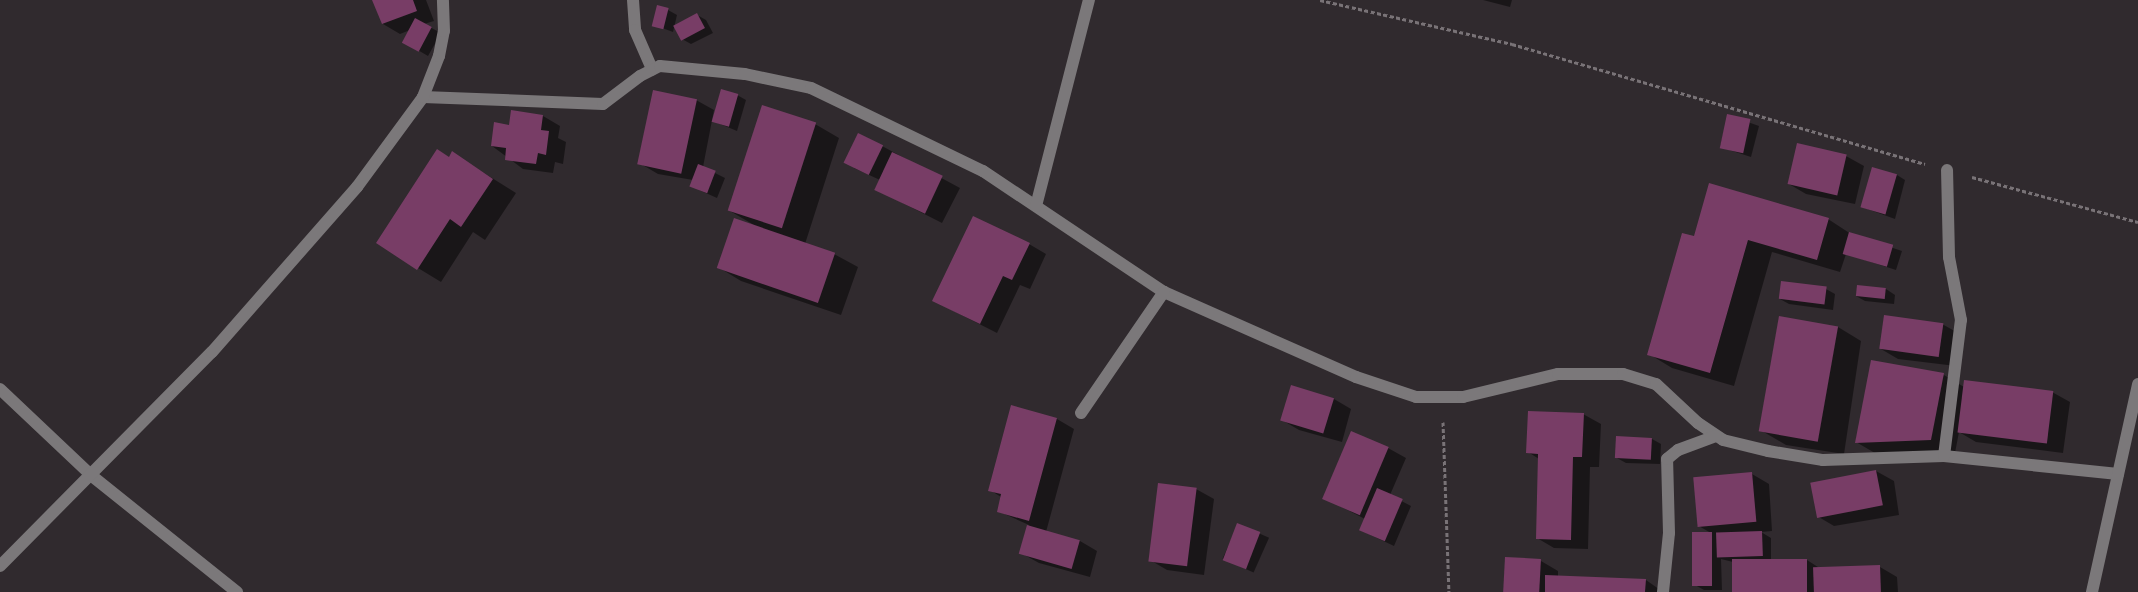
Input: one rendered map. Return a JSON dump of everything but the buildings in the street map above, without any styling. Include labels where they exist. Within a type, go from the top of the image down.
[{"type":"street","points":[[0,566],[92,476],[212,352],[351,195],[423,97],[439,56],[444,31],[443,0]]},
{"type":"street","points":[[633,0],[635,30],[652,69]]},
{"type":"street","points":[[1036,206],[1089,0]]},
{"type":"street","points":[[423,97],[603,104],[652,69],[660,66],[745,74],[811,88],[983,171],[1164,292],[1356,377],[1416,397],[1443,399],[1558,374],[1622,374],[1656,384],[1716,436],[1768,451],[1822,460],[1944,456],[2118,474]]},
{"type":"street","points":[[1944,456],[1961,320],[1949,256],[1947,170]]},
{"type":"street","points":[[1081,413],[1164,292]]},
{"type":"street","points":[[2092,592],[2138,384]]},
{"type":"street","points":[[0,389],[92,476],[237,592]]},
{"type":"street","points":[[1663,592],[1669,533],[1667,460],[1678,450],[1716,436]]},
{"type":"path","points":[[1320,0],[1521,47],[1947,170],[2138,222]]},
{"type":"path","points":[[1443,399],[1442,475],[1449,592]]}]
